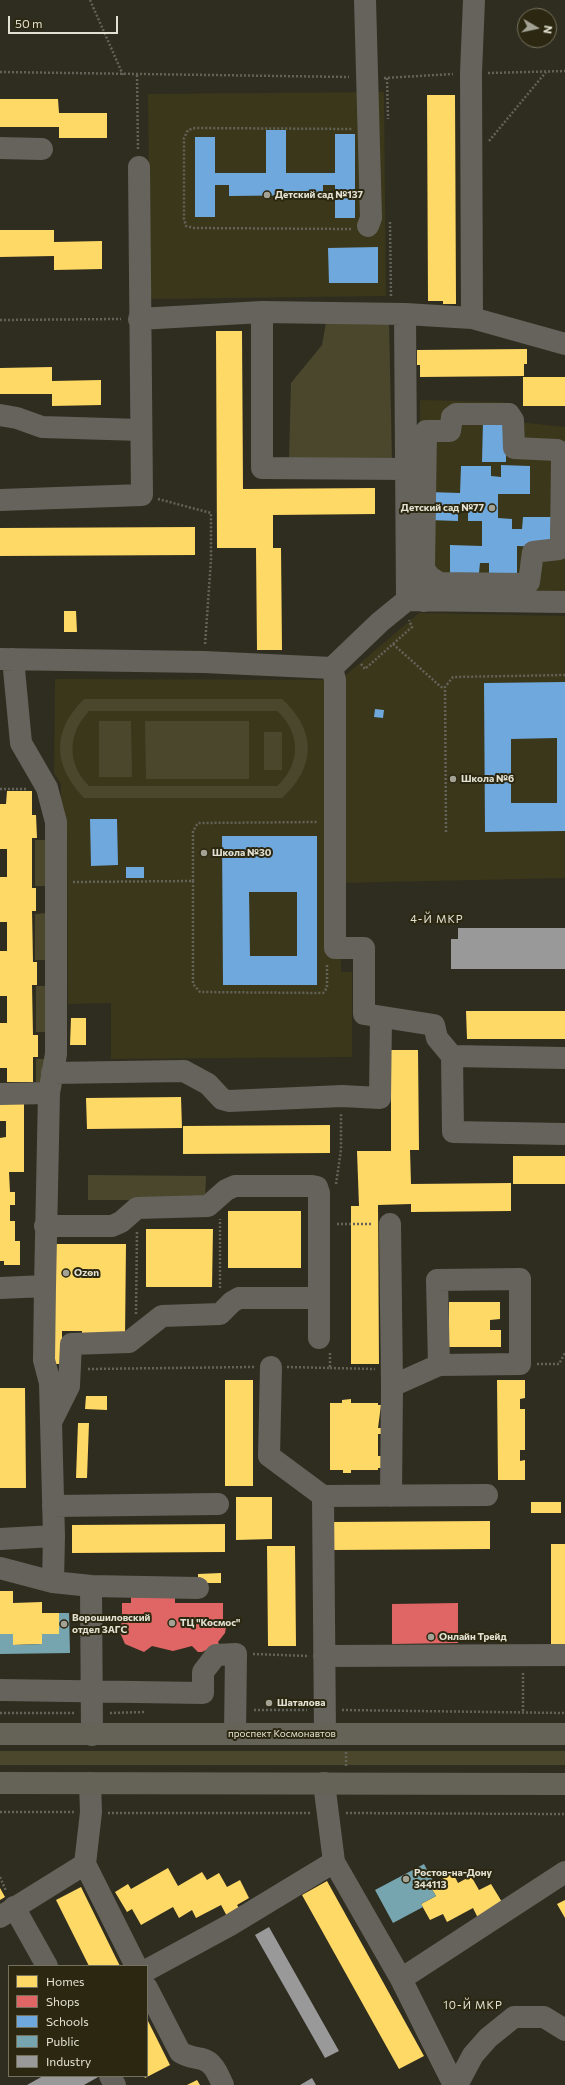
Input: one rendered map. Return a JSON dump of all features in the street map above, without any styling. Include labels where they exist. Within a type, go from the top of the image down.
[{"type":"main road","name":"проспект Космонавтов","points":[[0,1734],[565,1734]]},
{"type":"main road","points":[[0,1783],[565,1784]]},
{"type":"lane","points":[[365,0],[370,218],[368,226]]},
{"type":"lane","points":[[472,318],[471,73],[474,0]]},
{"type":"lane","points":[[0,148],[42,149]]},
{"type":"lane","points":[[0,500],[142,495],[139,319],[139,167]]},
{"type":"lane","points":[[139,319],[262,312],[405,314],[472,318],[565,344]]},
{"type":"lane","points":[[262,312],[262,468],[406,469]]},
{"type":"lane","points":[[405,314],[416,431],[424,569],[430,577],[439,583],[525,584],[529,582],[533,552],[555,551],[559,549],[561,544],[561,452],[557,450],[514,448],[513,420],[509,414],[456,414],[452,417],[450,431],[416,431]]},
{"type":"lane","points":[[0,415],[17,418],[42,427],[141,430]]},
{"type":"lane","points":[[413,606],[406,469],[416,431]]},
{"type":"lane","points":[[413,606],[430,577]]},
{"type":"lane","points":[[54,1582],[50,1383],[44,1360],[44,1286],[48,1252],[45,1226],[50,1083],[56,1054],[56,822],[47,788],[21,743],[7,659],[204,662],[332,668],[380,622],[413,606],[565,602]]},
{"type":"lane","points":[[332,668],[335,680],[335,948],[364,948],[364,1014],[380,1018],[434,1025],[437,1038],[452,1056],[453,1132],[565,1134]]},
{"type":"lane","points":[[0,1094],[50,1083],[184,1071],[208,1084],[222,1099],[229,1101],[342,1096],[380,1098],[380,1018]]},
{"type":"lane","points":[[452,1056],[565,1058]]},
{"type":"lane","points":[[45,1226],[112,1226],[121,1222],[137,1208],[202,1207],[212,1204],[230,1187],[235,1186],[312,1186],[317,1188],[319,1193],[319,1338]]},
{"type":"lane","points":[[390,1224],[392,1377],[391,1496]]},
{"type":"lane","points":[[392,1377],[439,1365],[520,1364],[520,1279],[437,1280],[439,1365]]},
{"type":"lane","points":[[0,1288],[44,1286]]},
{"type":"lane","points":[[51,1422],[69,1386],[72,1344],[129,1342],[162,1316],[220,1314],[232,1302],[239,1298],[319,1298]]},
{"type":"lane","points":[[271,1367],[269,1456],[323,1496],[487,1495]]},
{"type":"lane","points":[[323,1496],[325,1734]]},
{"type":"lane","points":[[53,1506],[218,1504]]},
{"type":"lane","points":[[0,1539],[54,1536]]},
{"type":"lane","points":[[0,1568],[54,1582],[91,1586],[198,1588]]},
{"type":"lane","points":[[91,1586],[92,1734]]},
{"type":"lane","points":[[0,1690],[203,1693],[203,1672],[216,1655],[236,1654],[236,1734]]},
{"type":"lane","points":[[324,1656],[565,1656]]},
{"type":"lane","points":[[90,1783],[91,1812],[85,1864],[136,1965]]},
{"type":"lane","points":[[324,1783],[338,1813],[334,1862],[401,1979],[456,2085]]},
{"type":"lane","points":[[148,1969],[230,1925],[334,1862]]},
{"type":"lane","points":[[46,1965],[7,1906],[85,1864]]},
{"type":"lane","points":[[401,1979],[565,1872]]},
{"type":"lane","points":[[148,1990],[180,2052],[190,2057],[202,2059],[210,2063],[223,2085]]},
{"type":"lane","points":[[456,2085],[473,2054],[488,2038],[514,2017],[544,2017],[565,2030]]},
{"type":"path","points":[[90,0],[123,75]]},
{"type":"path","points":[[0,72],[123,75],[367,77],[565,71]]},
{"type":"path","points":[[471,162],[546,72]]},
{"type":"path","points":[[137,75],[139,167]]},
{"type":"path","points":[[368,129],[195,128],[188,130],[184,138],[184,219],[186,226],[194,228],[362,229],[368,226]]},
{"type":"path","points":[[0,320],[139,319]]},
{"type":"path","points":[[142,495],[211,513],[211,560],[204,662]]},
{"type":"path","points":[[356,659],[365,669],[412,627],[413,606]]},
{"type":"path","points":[[393,644],[441,687],[446,688]]},
{"type":"path","points":[[446,832],[446,688],[453,677],[565,675]]},
{"type":"path","points":[[0,789],[47,788]]},
{"type":"path","points":[[335,822],[198,823],[193,831],[192,984],[200,992],[323,993],[327,988],[327,948],[335,948]]},
{"type":"path","points":[[56,882],[193,881]]},
{"type":"path","points":[[336,1187],[341,1150],[342,1096]]},
{"type":"path","points":[[220,1314],[221,1195]]},
{"type":"path","points":[[136,1337],[137,1208]]},
{"type":"path","points":[[520,1364],[559,1364],[565,1353]]},
{"type":"path","points":[[70,1369],[271,1367]]},
{"type":"path","points":[[330,1368],[392,1377]]},
{"type":"path","points":[[236,1654],[324,1656]]},
{"type":"path","points":[[523,1656],[523,1712]]},
{"type":"path","points":[[236,1710],[565,1713]]},
{"type":"path","points":[[338,1813],[346,1783],[346,1734],[348,1710]]},
{"type":"path","points":[[0,1713],[152,1712]]},
{"type":"path","points":[[0,1812],[565,1814]]},
{"type":"path","points":[[0,1877],[7,1906]]},
{"type":"shaded area","name":"Детский сад №137","points":[[384,92],[386,296],[150,299],[148,94]]},
{"type":"shaded area","points":[[389,322],[392,461],[289,460],[291,383],[322,345],[326,323]]},
{"type":"shaded area","name":"Детский сад №77","points":[[420,400],[503,402],[517,411],[518,422],[565,427],[565,591],[435,591],[419,585]]},
{"type":"shaded area","name":"Школа №30","points":[[419,613],[565,616],[565,878],[341,883],[341,972],[352,972],[352,1057],[111,1059],[111,1003],[68,1004],[67,823],[60,823],[61,784],[54,773],[55,679],[340,680]]},
{"type":"shaded area","points":[[84,699],[282,699],[302,724],[308,749],[306,761],[301,774],[282,798],[84,798],[66,773],[60,748],[61,736],[73,711]],"holes":[[[89,711],[277,711],[285,719],[290,729],[294,738],[295,748],[294,759],[290,768],[285,778],[277,786],[89,786],[82,777],[74,759],[72,749],[77,729]]]},
{"type":"shaded area","points":[[99,721],[131,721],[132,777],[99,777]]},
{"type":"shaded area","points":[[145,721],[249,721],[249,779],[146,779]]},
{"type":"shaded area","points":[[264,732],[282,732],[282,770],[264,770]]},
{"type":"shaded area","points":[[35,840],[47,840],[47,886],[35,886]]},
{"type":"shaded area","points":[[47,913],[48,960],[35,960],[35,914]]},
{"type":"shaded area","points":[[36,986],[48,986],[48,1032],[36,1032]]},
{"type":"shaded area","points":[[36,1059],[47,1059],[41,1082],[36,1082]]},
{"type":"shaded area","points":[[88,1175],[206,1176],[205,1200],[88,1200]]},
{"type":"shaded area","points":[[0,1751],[565,1751],[565,1765],[0,1765]]},
{"type":"building: Homes","points":[[427,95],[455,95],[456,304],[443,304],[443,301],[428,301]]},
{"type":"building: Homes","points":[[0,99],[58,99],[59,113],[107,113],[107,138],[59,138],[59,127],[0,127]]},
{"type":"building: Homes","points":[[0,230],[54,230],[54,242],[102,241],[102,269],[54,270],[54,256],[0,257]]},
{"type":"building: Homes","points":[[216,331],[242,331],[243,489],[375,488],[375,514],[273,515],[273,548],[281,548],[282,650],[257,650],[256,548],[217,548]]},
{"type":"building: Homes","points":[[527,349],[527,364],[524,364],[524,376],[420,377],[420,365],[417,365],[417,350]]},
{"type":"building: Homes","points":[[52,367],[52,381],[101,380],[101,405],[52,406],[52,394],[0,394],[0,368]]},
{"type":"building: Homes","points":[[523,377],[565,377],[565,406],[523,406]]},
{"type":"building: Homes","points":[[195,527],[195,555],[0,556],[0,528]]},
{"type":"building: Homes","points":[[64,611],[76,611],[77,632],[64,632]]},
{"type":"building: Homes","points":[[7,791],[32,791],[32,815],[36,815],[37,838],[32,838],[32,888],[36,888],[36,911],[32,911],[33,962],[37,962],[37,985],[32,985],[33,1035],[38,1035],[38,1057],[33,1057],[33,1082],[7,1082],[7,1068],[0,1068],[0,1023],[7,1023],[7,996],[0,996],[0,951],[7,951],[7,922],[0,922],[0,877],[7,877],[7,849],[0,849],[0,804],[6,804]]},
{"type":"building: Homes","points":[[466,1011],[565,1011],[565,1039],[467,1039]]},
{"type":"building: Homes","points":[[71,1018],[86,1018],[86,1045],[70,1045]]},
{"type":"building: Homes","points":[[391,1050],[418,1050],[419,1150],[410,1150],[411,1184],[511,1183],[511,1211],[411,1212],[411,1204],[378,1205],[379,1364],[351,1364],[351,1206],[359,1206],[357,1151],[391,1151]]},
{"type":"building: Homes","points":[[0,1096],[24,1096],[24,1172],[9,1172],[10,1192],[15,1192],[15,1205],[10,1205],[10,1221],[15,1221],[15,1241],[20,1241],[20,1265],[4,1265],[4,1261],[0,1261],[0,1138],[6,1137],[6,1121],[0,1121]]},
{"type":"building: Homes","points":[[181,1097],[182,1128],[87,1129],[86,1098]]},
{"type":"building: Homes","points":[[330,1125],[330,1153],[183,1154],[183,1126]]},
{"type":"building: Homes","points":[[513,1156],[565,1156],[565,1184],[513,1184]]},
{"type":"building: Homes","points":[[228,1211],[301,1211],[301,1268],[228,1268]]},
{"type":"building: Homes","points":[[146,1229],[213,1229],[212,1287],[146,1287]]},
{"type":"building: Homes","points":[[52,1244],[126,1244],[125,1337],[82,1337],[82,1331],[62,1331],[62,1364],[52,1364]]},
{"type":"building: Homes","points":[[449,1302],[500,1302],[500,1319],[490,1320],[490,1330],[501,1330],[501,1347],[449,1347]]},
{"type":"building: Homes","points":[[225,1380],[253,1380],[253,1486],[225,1486]]},
{"type":"building: Homes","points":[[497,1380],[525,1380],[525,1398],[520,1399],[520,1409],[525,1409],[525,1450],[520,1450],[520,1461],[525,1460],[525,1480],[498,1480]]},
{"type":"building: Homes","points":[[0,1388],[25,1388],[26,1488],[0,1488]]},
{"type":"building: Homes","points":[[86,1396],[107,1396],[107,1410],[85,1409]]},
{"type":"building: Homes","points":[[351,1399],[351,1403],[378,1403],[378,1405],[381,1405],[378,1428],[382,1428],[382,1434],[378,1434],[378,1456],[381,1456],[381,1468],[378,1468],[378,1470],[351,1470],[351,1473],[343,1473],[343,1470],[330,1470],[330,1403],[342,1403],[342,1400]]},
{"type":"building: Homes","points":[[78,1423],[89,1423],[87,1478],[76,1478]]},
{"type":"building: Homes","points":[[236,1497],[272,1497],[272,1539],[236,1540]]},
{"type":"building: Homes","points":[[531,1502],[561,1502],[561,1513],[531,1513]]},
{"type":"building: Homes","points":[[490,1521],[490,1549],[332,1550],[332,1522]]},
{"type":"building: Homes","points":[[225,1524],[225,1552],[72,1553],[72,1525]]},
{"type":"building: Homes","points":[[551,1544],[565,1544],[565,1644],[551,1644]]},
{"type":"building: Homes","points":[[267,1546],[295,1546],[296,1646],[268,1646]]},
{"type":"building: Homes","points":[[221,1573],[221,1583],[198,1583],[198,1574]]},
{"type":"building: Homes","points":[[0,1591],[13,1591],[13,1603],[42,1602],[42,1613],[59,1613],[59,1634],[42,1634],[42,1644],[13,1645],[13,1634],[0,1634]]},
{"type":"building: Homes","points":[[168,1868],[178,1886],[202,1872],[207,1880],[219,1873],[227,1887],[240,1880],[249,1898],[237,1905],[241,1911],[228,1918],[221,1905],[196,1918],[192,1910],[179,1918],[173,1907],[141,1925],[132,1909],[127,1912],[115,1892],[128,1884],[131,1889]]},
{"type":"building: Homes","points":[[453,1873],[458,1883],[471,1876],[479,1890],[491,1884],[502,1902],[480,1922],[473,1908],[447,1922],[443,1914],[430,1920],[421,1904],[436,1896],[430,1886]]},
{"type":"building: Homes","points":[[327,1881],[424,2056],[399,2069],[302,1895]]},
{"type":"building: Homes","points":[[81,1887],[120,1965],[88,1965],[56,1900]]},
{"type":"building: Homes","points":[[0,1888],[5,1897],[0,1900]]},
{"type":"building: Homes","points":[[565,1900],[565,1918],[557,1904]]},
{"type":"building: Homes","points":[[148,2021],[170,2065],[148,2076]]},
{"type":"building: Homes","points":[[197,2080],[200,2085],[187,2085]]},
{"type":"building: Shops","name":"ТЦ \"Космос\"","points":[[175,1595],[175,1603],[223,1603],[223,1622],[226,1627],[225,1633],[218,1642],[219,1644],[202,1652],[198,1652],[192,1646],[173,1651],[152,1646],[144,1652],[125,1644],[119,1630],[122,1622],[122,1603],[131,1603],[131,1596]]},
{"type":"building: Shops","points":[[458,1603],[458,1643],[392,1644],[392,1604]]},
{"type":"building: Schools","points":[[266,130],[286,130],[286,173],[335,173],[335,134],[355,134],[355,218],[335,218],[335,185],[323,185],[323,195],[229,196],[229,185],[215,185],[215,217],[195,217],[195,137],[215,137],[215,173],[266,173]]},
{"type":"building: Schools","points":[[378,247],[378,283],[329,283],[328,248]]},
{"type":"building: Schools","points":[[483,421],[506,421],[506,462],[482,462]]},
{"type":"building: Schools","points":[[501,465],[530,466],[530,494],[498,494],[498,518],[512,519],[512,529],[522,529],[523,517],[551,517],[550,547],[517,546],[517,574],[489,573],[489,563],[480,563],[479,573],[450,573],[450,545],[482,546],[482,521],[468,521],[468,510],[458,510],[458,521],[428,520],[429,492],[460,493],[461,466],[491,466],[491,476],[501,477]]},
{"type":"building: Schools","points":[[565,682],[565,831],[485,832],[484,683]],"holes":[[[557,738],[557,803],[511,803],[511,739]]]},
{"type":"building: Schools","points":[[375,709],[384,710],[383,718],[374,717]]},
{"type":"building: Schools","points":[[90,819],[117,819],[118,865],[91,866]]},
{"type":"building: Schools","points":[[222,836],[317,836],[317,985],[223,985]],"holes":[[[249,892],[297,892],[297,956],[250,956]]]},
{"type":"building: Schools","points":[[126,867],[144,867],[144,878],[126,878]]},
{"type":"building: Public","name":"Ворошиловский отдел ЗАГС","points":[[59,1613],[69,1613],[70,1653],[0,1654],[0,1634],[13,1634],[13,1645],[42,1644],[42,1634],[59,1634]]},
{"type":"building: Public","points":[[424,1864],[434,1883],[430,1886],[436,1896],[421,1904],[423,1907],[393,1923],[375,1890]]},
{"type":"building: Industry","points":[[458,928],[565,928],[565,969],[451,969],[451,939],[458,939]]},
{"type":"building: Industry","points":[[269,1927],[339,2051],[325,2058],[255,1935]]},
{"type":"building: Industry","points":[[41,2077],[98,2077],[84,2085],[27,2085]]},
{"type":"building: Industry","points":[[312,2078],[316,2085],[300,2085]]},
{"type":"place","name":"Детский сад №137","points":[[267,195]]},
{"type":"place","name":"Детский сад №77","points":[[492,508]]},
{"type":"place","name":"Школа №6","points":[[453,779]]},
{"type":"place","name":"Школа №30","points":[[204,853]]},
{"type":"place","name":"Ozon","points":[[66,1273]]},
{"type":"place","name":"ТЦ \"Космос\"","points":[[172,1623]]},
{"type":"place","name":"Ворошиловский отдел ЗАГС","points":[[64,1624]]},
{"type":"place","name":"Онлайн Трейд","points":[[431,1637]]},
{"type":"place","name":"Шаталова","points":[[269,1703]]},
{"type":"place","name":"Ростов-на-Дону 344113","points":[[406,1879]]},
{"type":"district","name":"4-Й МКР","points":[[437,919]]},
{"type":"district","name":"10-Й МКР","points":[[473,2005]]}]
